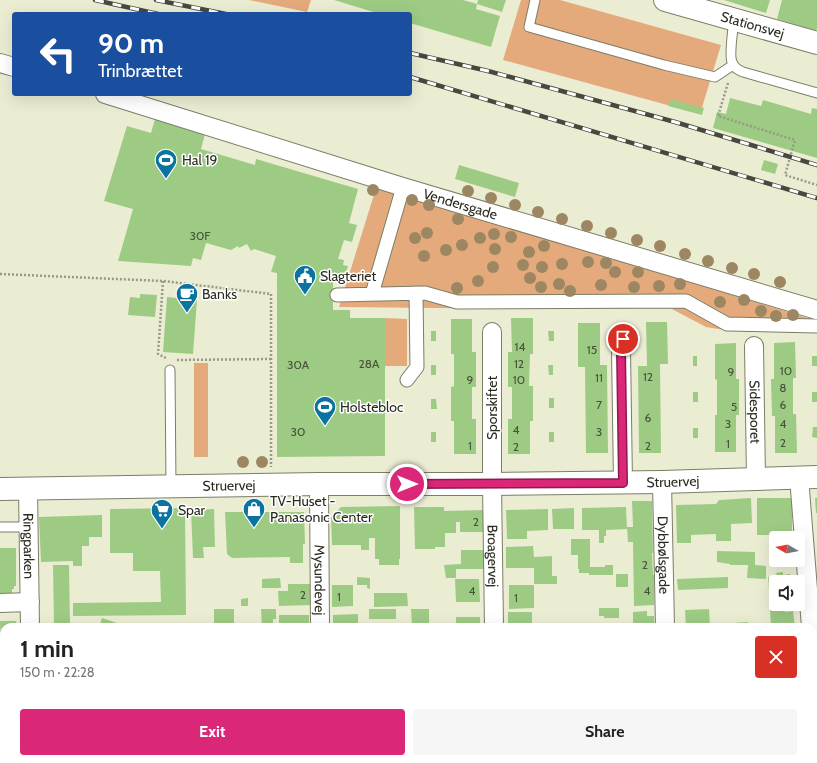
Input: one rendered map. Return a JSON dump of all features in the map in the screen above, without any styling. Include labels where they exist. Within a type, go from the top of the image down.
[{"type":"street","name":"Stationsvej","points":[[665,0],[817,43]]},
{"type":"street","points":[[0,63],[12,66]]},
{"type":"street","name":"Vendersgade","points":[[111,96],[403,187],[817,310]]},
{"type":"street","points":[[372,294],[403,187]]},
{"type":"street","points":[[407,380],[417,368],[416,293]]},
{"type":"street","points":[[337,294],[425,293],[457,302],[686,301],[727,324],[817,326]]},
{"type":"street","name":"Sporskiftet","points":[[492,332],[492,484]]},
{"type":"street","points":[[623,339],[621,350],[623,483]]},
{"type":"street","name":"Sidesporet","points":[[754,346],[756,479]]},
{"type":"street","points":[[808,477],[812,623]]},
{"type":"street","name":"Struervej","points":[[0,489],[319,484],[623,483],[808,477]]},
{"type":"street","name":"Dybbølsgade","points":[[662,482],[665,623]]},
{"type":"street","name":"Mysundevej","points":[[319,484],[320,623]]},
{"type":"street","name":"Broagervej","points":[[492,484],[494,623]]},
{"type":"street","name":"Ringparken","points":[[28,489],[30,623]]},
{"type":"street","points":[[0,603],[30,602]]},
{"type":"lane","points":[[536,0],[529,27],[664,65],[715,77],[733,65]]},
{"type":"lane","points":[[734,20],[731,58],[733,65],[737,69],[817,93]]},
{"type":"lane","points":[[170,370],[171,487]]},
{"type":"lane","points":[[0,527],[29,527]]},
{"type":"path","points":[[733,65],[718,116],[795,140],[785,175],[817,185]]},
{"type":"path","points":[[0,274],[163,281],[271,294],[271,485]]},
{"type":"path","points":[[163,281],[158,354],[170,360],[271,359]]},
{"type":"shaded area","points":[[249,0],[311,0],[307,12]]},
{"type":"shaded area","points":[[521,0],[560,0],[721,45],[700,114],[503,60]]},
{"type":"shaded area","points":[[377,185],[814,320],[817,330],[724,330],[706,327],[670,308],[544,309],[339,307]]},
{"type":"shaded area","points":[[385,318],[407,319],[407,366],[385,366]]},
{"type":"shaded area","points":[[194,363],[208,363],[208,457],[194,457]]},
{"type":"building","points":[[334,0],[463,0],[477,4],[476,9],[500,16],[491,47],[412,24],[412,12],[373,12]]},
{"type":"building","points":[[478,0],[506,0],[502,12],[477,4]]},
{"type":"building","points":[[724,0],[770,0],[766,13]]},
{"type":"building","points":[[782,0],[817,0],[816,31],[777,19]]},
{"type":"building","points":[[730,98],[761,106],[763,100],[811,114],[812,108],[817,109],[817,158],[713,128],[717,112],[726,114]]},
{"type":"building","points":[[670,99],[704,108],[702,115],[668,106]]},
{"type":"building","name":"Slagteriet","points":[[155,119],[205,134],[201,149],[255,165],[256,159],[358,189],[349,223],[357,225],[352,242],[344,240],[338,259],[344,260],[343,265],[348,266],[343,283],[333,280],[333,310],[350,310],[350,318],[385,318],[385,456],[277,457],[277,273],[271,272],[276,256],[254,249],[251,251],[247,244],[239,248],[238,246],[231,250],[206,243],[201,260],[193,258],[191,266],[118,261],[133,209],[104,201],[127,126],[151,133]]},
{"type":"building","points":[[764,160],[778,164],[775,174],[761,170]]},
{"type":"building","points":[[459,165],[519,183],[515,197],[455,179]]},
{"type":"building","points":[[140,294],[157,295],[155,317],[128,315],[130,297],[140,298]]},
{"type":"building","points":[[167,297],[197,300],[193,354],[163,352]]},
{"type":"building","points":[[511,318],[533,318],[533,354],[530,354],[529,386],[533,386],[533,421],[530,421],[530,454],[508,454],[508,419],[512,419],[512,387],[508,387],[508,352],[512,352]]},
{"type":"building","points":[[451,319],[472,319],[472,352],[476,352],[476,387],[472,387],[472,419],[476,419],[476,454],[454,454],[454,421],[451,421],[451,387],[454,386],[454,354],[451,354]]},
{"type":"building","points":[[646,322],[667,322],[668,364],[660,364],[661,453],[639,453],[638,366],[647,366]]},
{"type":"building","points":[[578,323],[600,323],[600,365],[607,365],[608,453],[586,453],[585,367],[578,367]]},
{"type":"building","points":[[431,331],[436,331],[436,341],[431,341]]},
{"type":"building","points":[[548,331],[554,331],[554,341],[549,341]]},
{"type":"building","points":[[795,342],[796,378],[793,378],[793,414],[796,414],[797,453],[775,453],[775,416],[772,416],[771,379],[774,379],[774,343]]},
{"type":"building","points":[[736,343],[736,379],[739,379],[739,415],[736,415],[736,452],[715,452],[717,380],[715,379],[715,344]]},
{"type":"building","points":[[693,356],[697,356],[697,366],[693,366]]},
{"type":"building","points":[[812,356],[817,356],[817,366],[812,366]]},
{"type":"building","points":[[431,365],[436,365],[436,375],[431,375]]},
{"type":"building","points":[[548,365],[553,365],[553,375],[549,375]]},
{"type":"building","points":[[693,392],[698,392],[698,402],[693,402]]},
{"type":"building","points":[[812,392],[817,392],[817,402],[812,402]]},
{"type":"building","points":[[549,398],[554,398],[554,408],[549,408]]},
{"type":"building","points":[[431,399],[436,399],[437,409],[431,409]]},
{"type":"building","points":[[813,427],[817,427],[817,438],[812,437]]},
{"type":"building","points":[[693,428],[698,428],[698,438],[693,438]]},
{"type":"building","points":[[431,432],[436,432],[436,442],[431,442]]},
{"type":"building","points":[[549,432],[554,432],[554,442],[549,442]]},
{"type":"building","points":[[751,498],[752,523],[731,524],[731,541],[716,541],[716,534],[691,535],[691,543],[677,543],[676,505],[716,504],[719,500]]},
{"type":"building","points":[[757,498],[792,498],[792,531],[769,531],[769,535],[757,535]]},
{"type":"building","points":[[815,498],[817,498],[817,513],[816,513]]},
{"type":"building","points":[[632,501],[652,501],[654,605],[634,606],[633,542],[628,542],[627,527],[633,527]]},
{"type":"building","points":[[400,506],[399,565],[379,565],[379,559],[375,559],[375,538],[369,538],[369,550],[361,550],[361,545],[332,545],[331,517],[341,507]]},
{"type":"building","points":[[414,507],[444,507],[444,511],[483,510],[483,532],[460,532],[460,522],[456,522],[456,533],[445,533],[445,547],[435,547],[435,549],[415,549]]},
{"type":"building","points":[[626,507],[627,529],[606,530],[604,543],[599,543],[599,530],[582,530],[582,508]]},
{"type":"building","points":[[185,508],[186,615],[73,616],[73,603],[161,602],[160,571],[133,571],[133,553],[110,553],[110,509]]},
{"type":"building","points":[[574,508],[574,529],[553,529],[552,509]]},
{"type":"building","points":[[214,509],[215,547],[203,547],[204,558],[193,558],[191,510]]},
{"type":"building","points":[[548,509],[548,530],[527,531],[527,539],[507,539],[506,510]]},
{"type":"building","points":[[225,512],[304,512],[305,544],[303,544],[303,563],[290,563],[290,557],[232,558],[227,554]]},
{"type":"building","points":[[102,515],[102,537],[89,537],[89,546],[82,546],[82,566],[73,566],[73,561],[41,562],[39,517]]},
{"type":"building","points":[[571,539],[590,539],[590,567],[605,567],[605,565],[613,565],[613,575],[589,575],[589,573],[579,573],[578,555],[571,555]]},
{"type":"building","points":[[533,546],[534,557],[552,556],[552,576],[557,576],[557,584],[534,584],[534,568],[506,568],[506,547]]},
{"type":"building","points":[[0,548],[16,548],[16,586],[12,589],[12,595],[0,595]]},
{"type":"building","points":[[461,550],[483,550],[484,569],[456,569],[456,578],[446,578],[444,565],[461,564]]},
{"type":"building","points":[[717,551],[755,552],[755,565],[766,566],[766,579],[747,578],[748,565],[730,565],[717,562]]},
{"type":"building","points":[[53,565],[69,565],[70,623],[54,623]]},
{"type":"building","points":[[783,572],[783,575],[777,575],[776,573]]},
{"type":"building","points":[[616,574],[628,574],[628,587],[616,587]]},
{"type":"building","points":[[357,577],[370,578],[370,589],[367,588],[367,585],[357,585]]},
{"type":"building","points":[[728,577],[728,588],[678,590],[677,579]]},
{"type":"building","points":[[280,578],[281,588],[262,588],[262,579]]},
{"type":"building","points":[[455,579],[479,579],[480,602],[456,602]]},
{"type":"building","points":[[288,584],[310,584],[311,605],[279,606],[278,591],[288,591]]},
{"type":"building","points":[[332,585],[353,585],[353,606],[332,607]]},
{"type":"building","points":[[509,585],[534,585],[534,608],[509,609]]},
{"type":"building","points":[[374,593],[407,593],[408,606],[374,607]]},
{"type":"building","points":[[248,598],[248,606],[241,606],[241,599]]},
{"type":"building","points":[[599,608],[619,608],[619,618],[604,618],[604,616],[599,616]]},
{"type":"building","points":[[214,609],[234,609],[234,623],[214,623]]},
{"type":"building","points":[[261,609],[276,609],[276,619],[273,619],[273,623],[262,623]]},
{"type":"building","points":[[369,609],[396,609],[396,619],[369,619]]},
{"type":"building","points":[[411,609],[429,609],[429,623],[412,623]]},
{"type":"building","points":[[709,609],[710,623],[686,623],[685,610]]},
{"type":"building","points":[[647,611],[647,616],[654,616],[654,623],[633,623],[633,612]]},
{"type":"building","points":[[770,611],[793,611],[794,623],[771,623]]},
{"type":"building","points":[[508,612],[532,612],[532,623],[508,623]]},
{"type":"building","points":[[358,614],[358,623],[333,623],[333,615]]},
{"type":"building","points":[[279,615],[309,615],[309,623],[279,623]]},
{"type":"building","points":[[456,617],[480,617],[480,623],[456,623]]},
{"type":"building","points":[[102,618],[117,623],[100,623]]},
{"type":"building","points":[[0,621],[16,621],[16,623],[0,623]]},
{"type":"railway","points":[[95,0],[149,12]]},
{"type":"railway","points":[[156,0],[216,12]]},
{"type":"railway","points":[[412,53],[488,71],[675,122],[817,165]]},
{"type":"railway","points":[[412,78],[817,198]]},
{"type":"place","name":"Hal 19","points":[[166,180]]},
{"type":"place","name":"Slagteriet","points":[[305,296]]},
{"type":"place","name":"Banks","points":[[187,314]]},
{"type":"place","name":"Holstebloc","points":[[325,426]]},
{"type":"place","name":"TV-Huset - Panasonic Center","points":[[254,528]]},
{"type":"place","name":"Spar","points":[[162,530]]},
{"type":"route","points":[[407,484],[623,483],[621,350],[623,339]]}]
